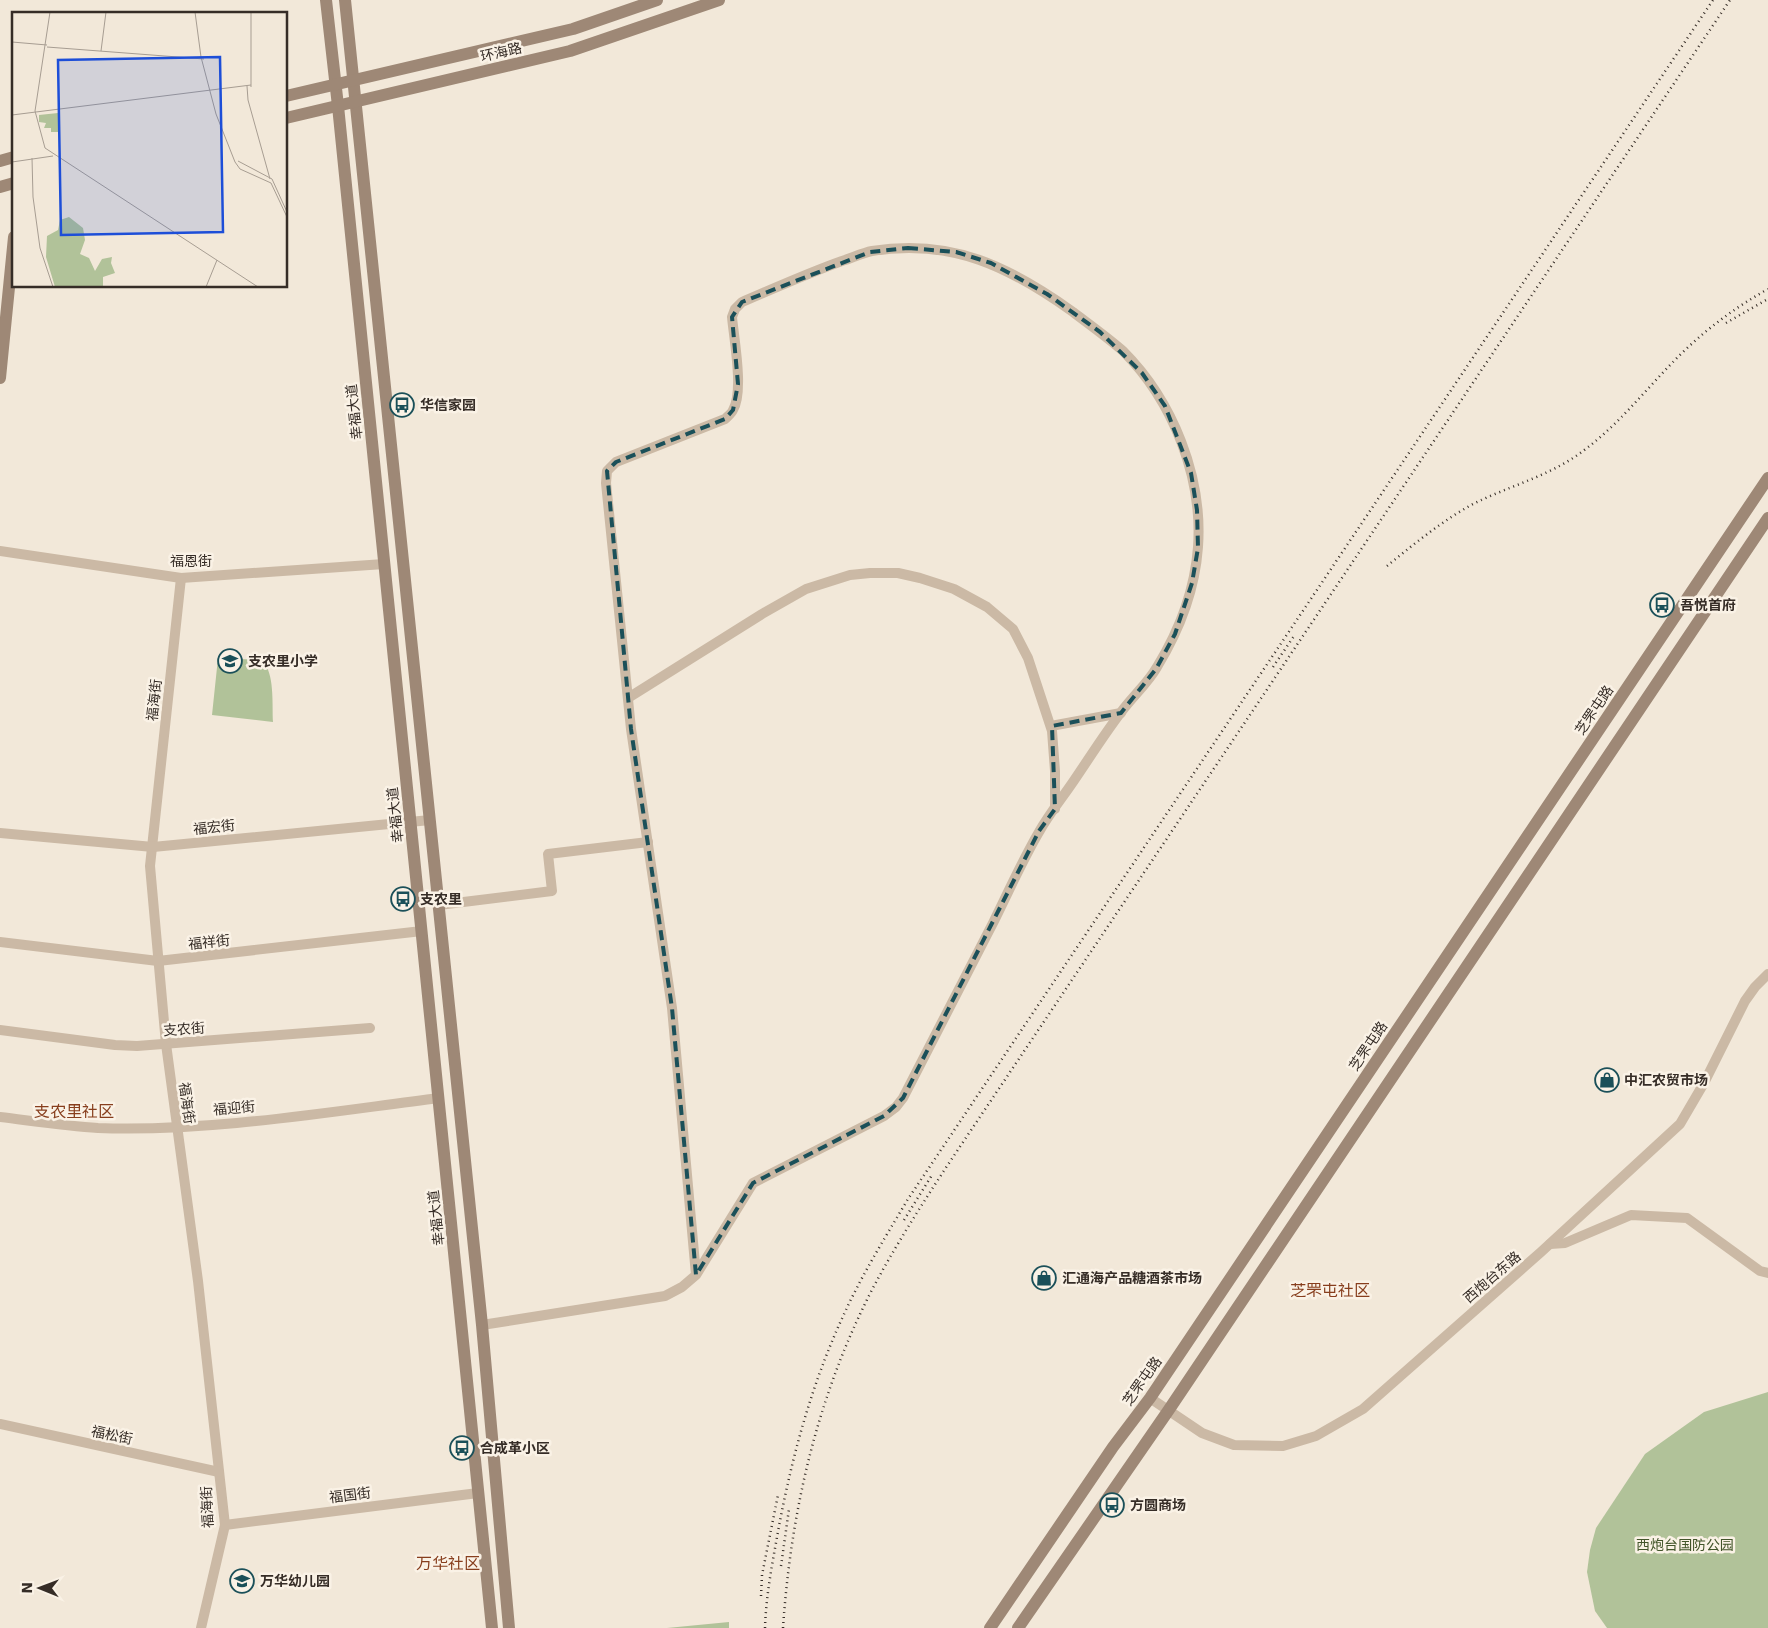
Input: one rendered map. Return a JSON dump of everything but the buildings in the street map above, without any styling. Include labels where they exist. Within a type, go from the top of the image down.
[{"type":"main road","name":"幸福大道","points":[[326,0],[492,1628]]},
{"type":"main road","points":[[345,0],[482,1325],[509,1628]]},
{"type":"main road","name":"环海路","points":[[288,96],[573,29],[657,0]]},
{"type":"main road","name":"环海路","points":[[288,118],[570,51],[719,0]]},
{"type":"main road","points":[[0,378],[12,257]]},
{"type":"main road","name":"芝罘屯路","points":[[990,1628],[1113,1447],[1150,1398],[1768,478]]},
{"type":"main road","points":[[1018,1628],[1168,1411],[1768,518]]},
{"type":"street","points":[[482,1325],[665,1296],[682,1287],[696,1275],[753,1183],[884,1116],[896,1107],[903,1098],[1039,831],[1121,713],[1156,669],[1175,634],[1185,610],[1192,583],[1198,548],[1198,510],[1191,472],[1180,439],[1164,406],[1142,373],[1123,352],[1100,332],[1047,294],[1015,275],[990,263],[956,252],[908,248],[870,252],[821,268],[742,302],[735,309],[732,317],[738,384],[738,396],[734,410],[725,419],[616,462],[607,471],[608,510],[628,698],[672,1008],[696,1275]]},
{"type":"street","name":"福恩街","points":[[0,551],[181,578],[384,564]]},
{"type":"street","points":[[628,698],[762,614],[806,589],[850,575],[898,573],[954,589],[987,607],[1013,629],[1028,658],[1051,726],[1055,770],[1055,809]]},
{"type":"street","name":"福海街","points":[[181,578],[150,866],[166,1044],[198,1281],[225,1525],[201,1628]]},
{"type":"street","points":[[1051,726],[1121,713]]},
{"type":"street","name":"福宏街","points":[[0,833],[152,847],[430,820]]},
{"type":"street","points":[[439,905],[552,891],[548,854],[648,842]]},
{"type":"street","name":"福祥街","points":[[0,942],[158,961],[422,931]]},
{"type":"street","name":"西炮台东路","points":[[1150,1398],[1202,1432],[1234,1445],[1283,1446],[1316,1436],[1363,1409],[1550,1244],[1680,1124],[1704,1083],[1745,1001],[1768,974]]},
{"type":"street","name":"支农街","points":[[0,1030],[115,1045],[137,1046],[370,1028]]},
{"type":"street","name":"福迎街","points":[[0,1117],[98,1128],[177,1127],[278,1118],[439,1098]]},
{"type":"street","points":[[1550,1244],[1565,1243],[1631,1215],[1687,1218],[1760,1271],[1768,1273]]},
{"type":"street","name":"福松街","points":[[0,1424],[219,1472]]},
{"type":"street","name":"福国街","points":[[225,1525],[478,1493]]},
{"type":"highlighted area","points":[[908,248],[956,252],[991,263],[1047,294],[1100,332],[1142,373],[1165,406],[1191,473],[1197,510],[1198,548],[1192,583],[1175,634],[1156,669],[1121,713],[1052,726],[1055,809],[1039,831],[903,1098],[884,1116],[753,1183],[696,1275],[672,1008],[631,729],[607,471],[616,462],[725,419],[733,410],[738,384],[732,317],[742,302],[870,252]]},
{"type":"green space","points":[[218,658],[262,660],[271,681],[273,722],[212,715]]},
{"type":"green space","name":"西炮台国防公园","points":[[1768,1392],[1768,1628],[1607,1628],[1595,1611],[1587,1572],[1590,1550],[1596,1528],[1645,1454],[1704,1412]]},
{"type":"green space","points":[[729,1622],[729,1628],[667,1628]]},
{"type":"railway","points":[[765,1628],[768,1590],[779,1526],[805,1417],[823,1364],[852,1297],[883,1241],[908,1199],[1713,0]]},
{"type":"railway","points":[[783,1628],[793,1539],[810,1452],[837,1368],[854,1327],[892,1254],[951,1160],[1730,0]]},
{"type":"railway","points":[[1387,566],[1428,533],[1473,504],[1557,467],[1583,451],[1610,428],[1670,365],[1703,334],[1734,310],[1768,289]]},
{"type":"railway","points":[[1726,323],[1766,300]]},
{"type":"railway","points":[[1273,667],[1294,636]]},
{"type":"railway","points":[[904,1220],[932,1175]]},
{"type":"railway","points":[[761,1596],[762,1575],[778,1495]]},
{"type":"railway","points":[[781,1566],[789,1509]]},
{"type":"place","name":"华信家园","points":[[402,405]]},
{"type":"place","name":"吾悦首府","points":[[1662,605]]},
{"type":"place","name":"支农里小学","points":[[230,661]]},
{"type":"place","name":"支农里","points":[[403,899]]},
{"type":"place","name":"中汇农贸市场","points":[[1607,1080]]},
{"type":"place","name":"汇通海产品糖酒茶市场","points":[[1044,1278]]},
{"type":"place","name":"合成革小区","points":[[462,1448]]},
{"type":"place","name":"方圆商场","points":[[1112,1505]]},
{"type":"place","name":"万华幼儿园","points":[[242,1581]]},
{"type":"district","name":"支农里社区","points":[[74,1111]]},
{"type":"district","name":"芝罘屯社区","points":[[1330,1290]]},
{"type":"district","name":"万华社区","points":[[448,1563]]}]
